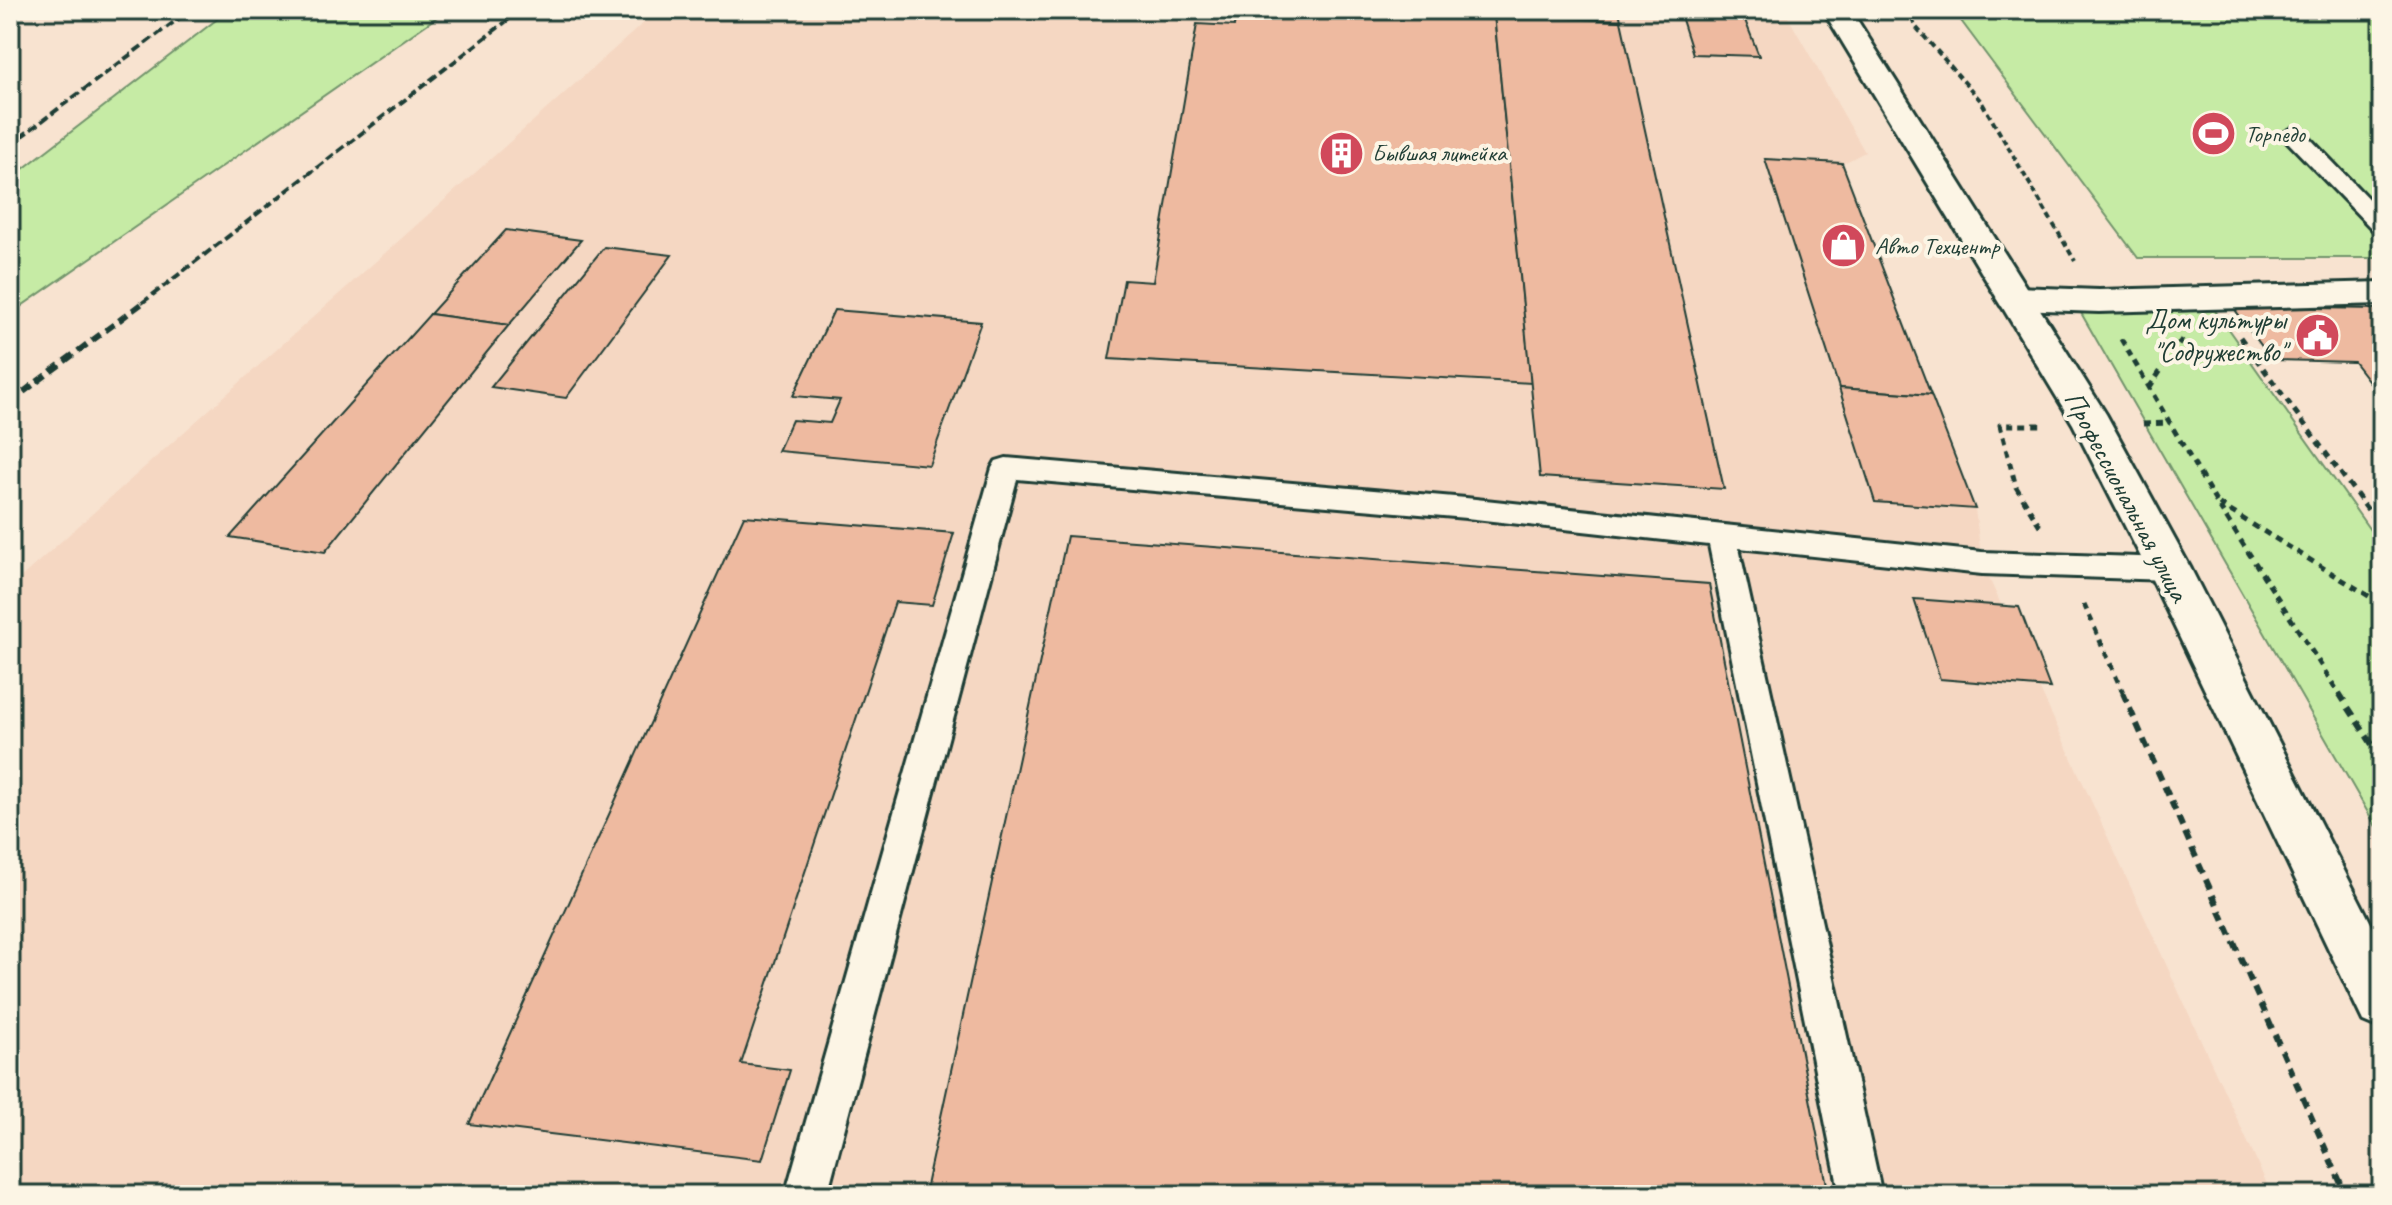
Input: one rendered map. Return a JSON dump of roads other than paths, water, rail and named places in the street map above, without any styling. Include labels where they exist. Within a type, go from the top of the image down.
[{"type":"main road","name":"Профессиональная улица","points":[[1837,10],[2092,424],[2169,569],[2382,1002]]},
{"type":"main road","points":[[2014,298],[2099,301],[2382,293]]},
{"type":"lane","points":[[2293,134],[2382,226]]},
{"type":"lane","points":[[806,1195],[1006,468],[1466,508],[1982,563],[2169,569]]},
{"type":"lane","points":[[1722,536],[1861,1195]]},
{"type":"railway","points":[[10,145],[190,10]]},
{"type":"railway","points":[[142,303],[521,10]]},
{"type":"railway","points":[[10,402],[145,301]]},
{"type":"place","name":"Торпедо","points":[[2214,134]]},
{"type":"place","name":"Бывшая литейка","points":[[1341,153]]},
{"type":"place","name":"Авто Техцентр","points":[[1844,246]]},
{"type":"place","name":"Дом культуры \"Содружество\"","points":[[2317,335]]}]
